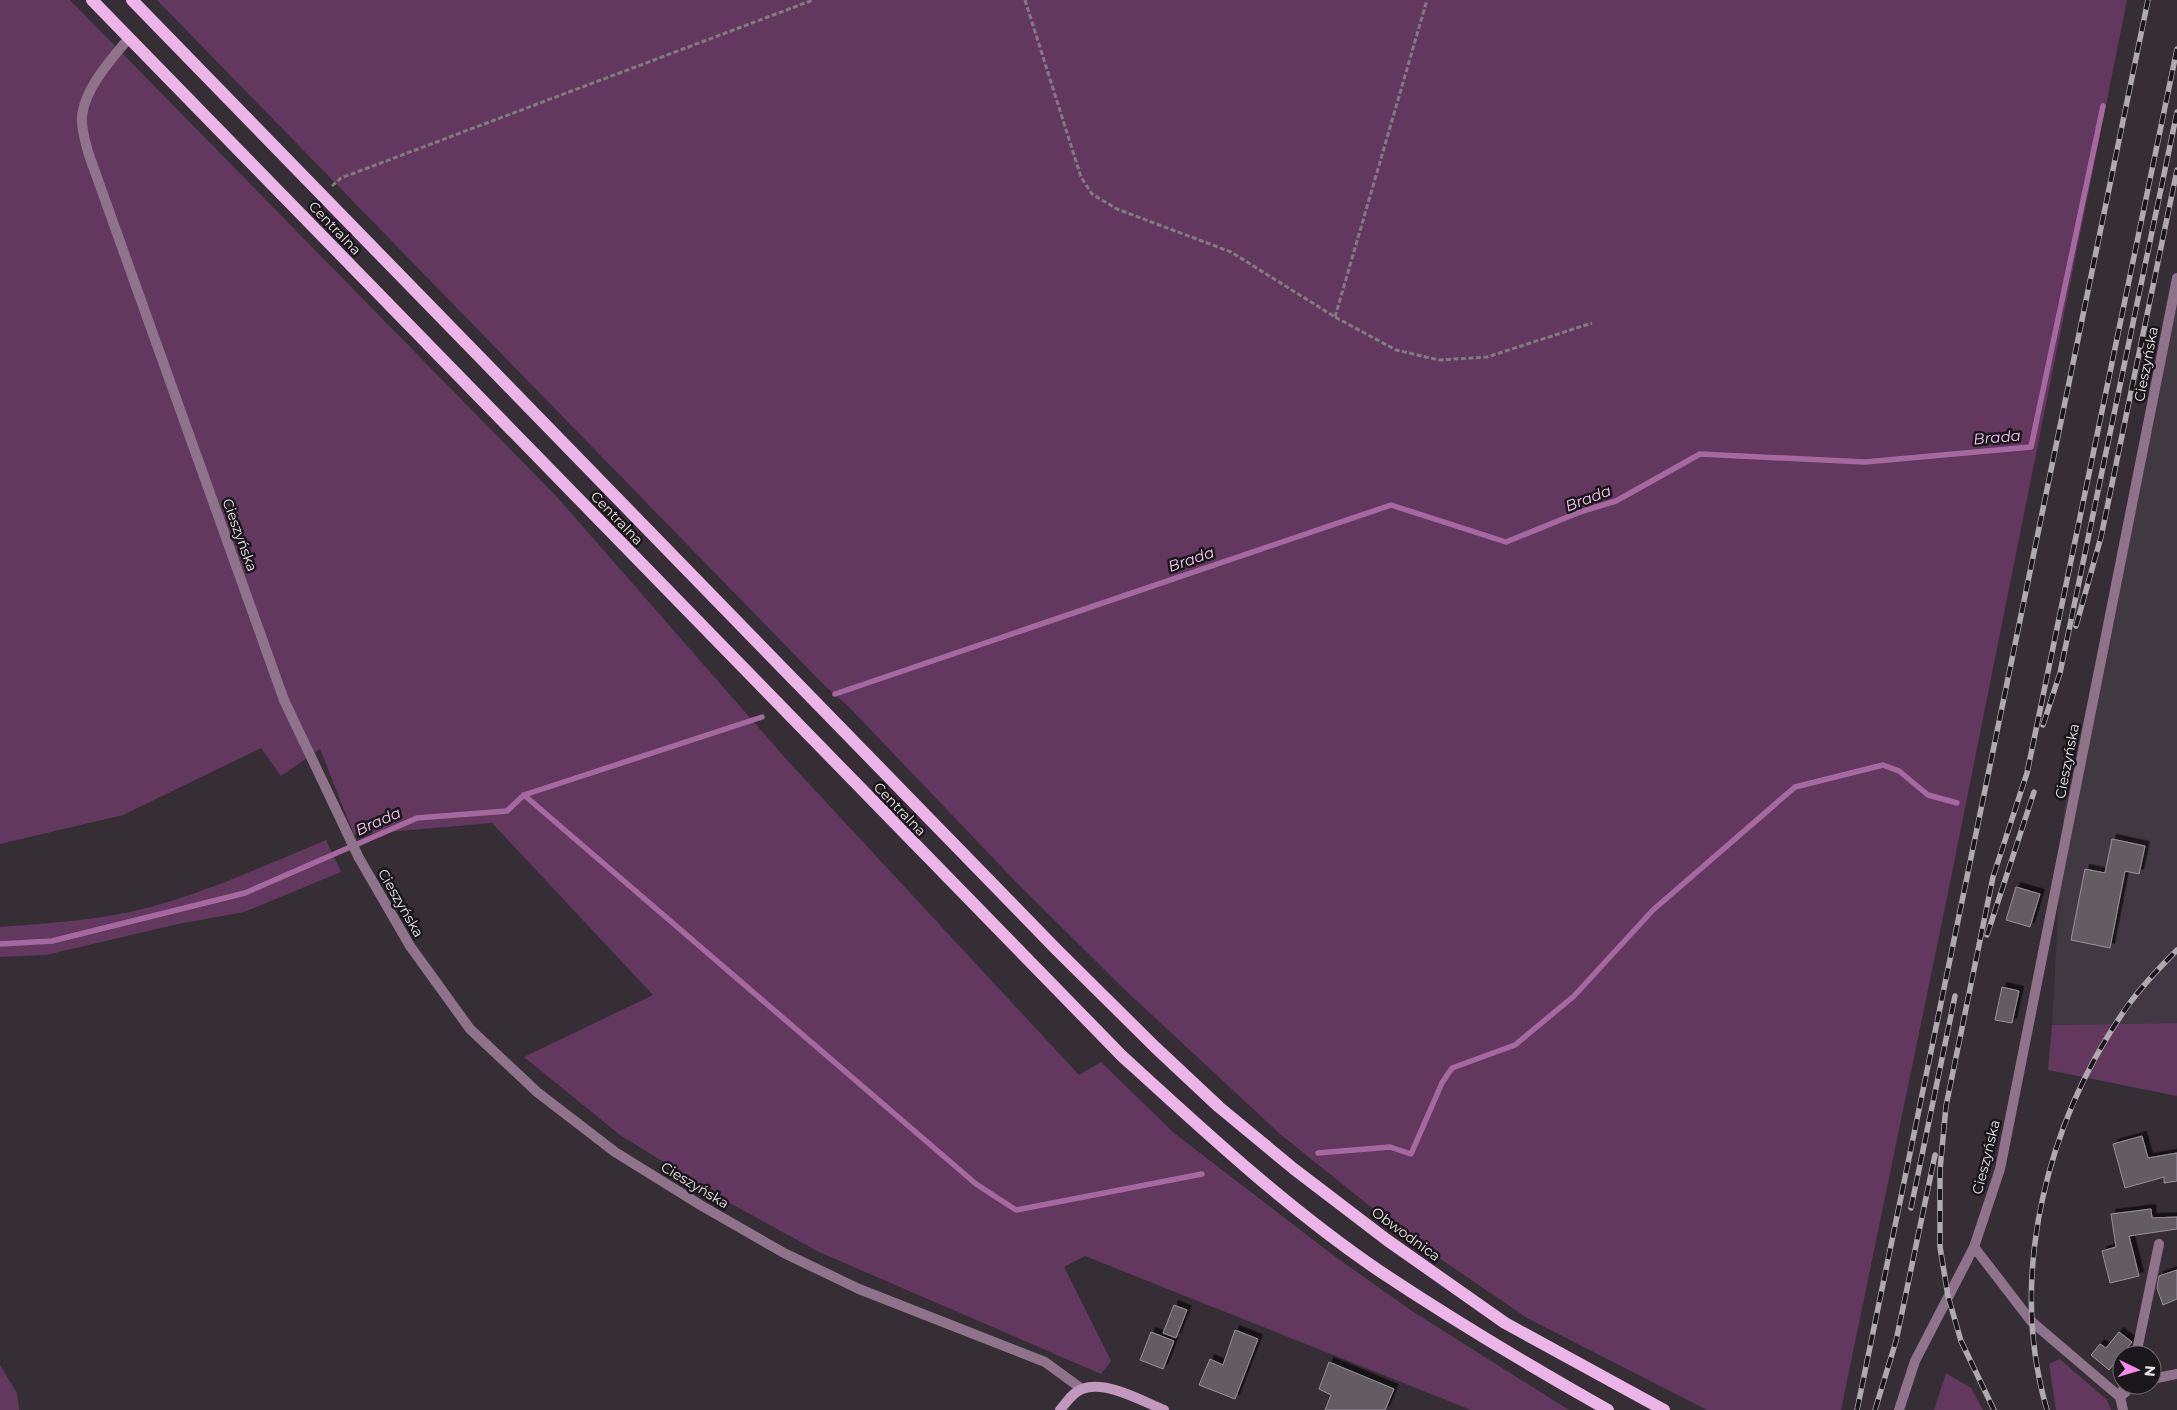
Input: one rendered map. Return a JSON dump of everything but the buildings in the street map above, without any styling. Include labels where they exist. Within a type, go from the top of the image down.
[{"type":"main road","name":"Centralna","points":[[92,0],[1122,1056],[1194,1123],[1259,1177],[1377,1269],[1490,1343],[1608,1410]]},
{"type":"main road","name":"Centralna","points":[[132,0],[998,890],[1155,1048]]},
{"type":"main road","name":"Obwodnica","points":[[1155,1048],[1257,1139],[1387,1240],[1505,1323],[1664,1410]]},
{"type":"street","name":"Cieszyńska","points":[[129,38],[104,66],[86,103],[82,117],[89,155],[284,700],[359,858],[410,946],[470,1028],[537,1092],[615,1152],[702,1206],[784,1253],[858,1289],[1045,1362],[1082,1389]]},
{"type":"street","name":"Cieszyńska","points":[[1899,1410],[1915,1361],[1974,1247],[2000,1169],[2177,278]]},
{"type":"street","points":[[2138,1345],[2158,1244]]},
{"type":"street","points":[[1974,1247],[2031,1321],[2120,1397],[2124,1410]]},
{"type":"street","points":[[2162,1378],[2177,1374]]},
{"type":"street","points":[[1060,1410],[1069,1399],[1082,1389],[1101,1386],[1164,1410]]},
{"type":"path","points":[[322,195],[341,178],[813,0]]},
{"type":"path","points":[[1025,0],[1081,177],[1092,194],[1117,210],[1231,252],[1335,317],[1396,350],[1439,360],[1487,357],[1592,323]]},
{"type":"path","points":[[1335,317],[1427,0]]},
{"type":"shaded area","points":[[0,0],[70,0],[557,497],[787,760],[1079,1075],[1101,1062],[1174,1133],[1333,1255],[1412,1311],[1569,1410],[1471,1410],[1085,1256],[1064,1267],[1111,1361],[1101,1374],[819,1252],[728,1202],[620,1135],[524,1057],[653,995],[492,823],[354,835],[320,749],[281,776],[261,748],[123,815],[0,844]]},
{"type":"shaded area","points":[[157,0],[2127,0],[1949,888],[1841,1410],[1707,1410],[1527,1318],[1407,1236],[1280,1134],[1123,988],[1017,883],[848,706],[825,686]]},
{"type":"shaded area","points":[[2177,289],[2177,1023],[2052,1025],[2064,811]]},
{"type":"shaded area","points":[[326,840],[341,872],[244,912],[178,924],[46,955],[0,957],[0,927],[95,918],[151,907],[218,885]]},
{"type":"shaded area","points":[[2177,1023],[2177,1096],[2048,1070],[2052,1025]]},
{"type":"shaded area","points":[[2060,1359],[2107,1400],[2111,1410],[2056,1410],[2049,1364]]},
{"type":"shaded area","points":[[0,1365],[17,1393],[19,1410],[0,1410]]},
{"type":"shaded area","points":[[1946,1373],[1971,1388],[1983,1410],[1934,1410]]},
{"type":"waterway","name":"Brada","points":[[835,694],[1391,505],[1506,542],[1580,512],[1616,501],[1700,454],[1865,462],[2031,447],[2103,106]]},
{"type":"waterway","name":"Brada","points":[[0,944],[52,941],[245,893],[417,818],[507,811],[524,795],[762,717]]},
{"type":"waterway","points":[[1318,1153],[1390,1147],[1411,1154],[1442,1083],[1452,1068],[1515,1045],[1574,996],[1653,910],[1795,787],[1883,765],[1899,771],[1928,795],[1957,803]]},
{"type":"waterway","points":[[524,795],[976,1184],[1016,1210],[1202,1174]]},
{"type":"railway","points":[[1857,1410],[2148,0]]},
{"type":"railway","points":[[1994,1410],[1961,1341],[1948,1296],[1940,1247],[1940,1170],[1946,1106],[1993,877],[2027,773],[2177,49]]},
{"type":"railway","points":[[2043,725],[2060,673],[2177,112]]},
{"type":"railway","points":[[2076,626],[2101,537],[2177,170]]},
{"type":"railway","points":[[1987,935],[2034,792]]},
{"type":"railway","points":[[2047,1410],[2036,1358],[2032,1305],[2034,1251],[2043,1198],[2057,1146],[2076,1096],[2101,1049],[2134,997],[2177,950]]},
{"type":"railway","points":[[1911,1208],[1955,996]]},
{"type":"railway","points":[[1875,1410],[1896,1341],[1935,1155]]}]
